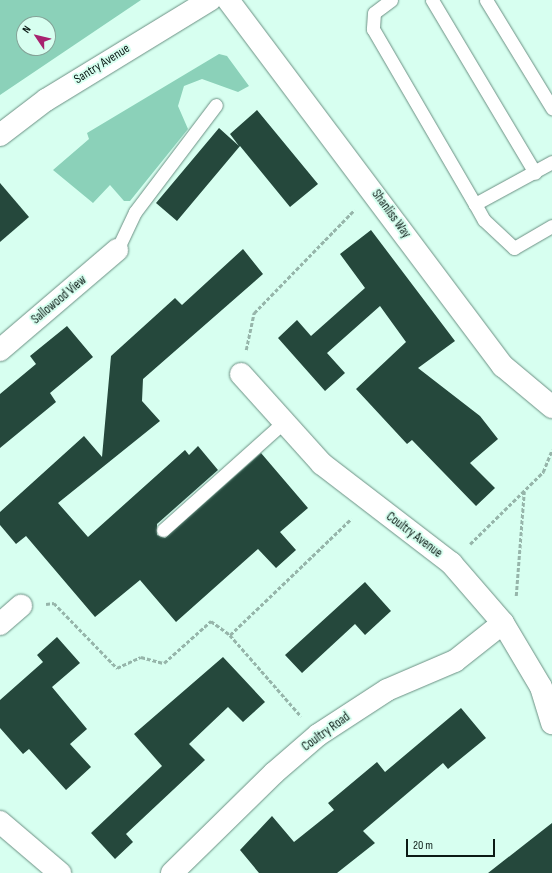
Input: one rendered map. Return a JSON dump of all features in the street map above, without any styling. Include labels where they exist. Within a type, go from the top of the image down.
[{"type":"street","name":"Santry Avenue","points":[[0,136],[46,100],[210,0]]},
{"type":"street","name":"Shanliss Way","points":[[233,7],[503,366],[552,407]]},
{"type":"street","name":"Sallowood View","points":[[0,350],[117,250]]},
{"type":"street","name":"Coultry Avenue","points":[[241,374],[322,464],[451,563],[503,623],[541,687],[552,723]]},
{"type":"street","points":[[0,624],[21,606]]},
{"type":"street","name":"Coultry Road","points":[[172,873],[274,773],[318,735],[387,690],[455,661],[503,623]]},
{"type":"street","points":[[0,823],[60,873]]},
{"type":"lane","points":[[391,0],[374,13],[373,29],[484,220],[514,248],[552,226]]},
{"type":"lane","points":[[432,0],[535,173]]},
{"type":"lane","points":[[486,0],[552,108]]},
{"type":"lane","points":[[117,250],[135,212],[216,105]]},
{"type":"lane","points":[[475,204],[535,173],[552,162]]},
{"type":"lane","points":[[163,530],[284,422]]},
{"type":"path","points":[[241,374],[254,313],[360,205]]},
{"type":"path","points":[[451,563],[543,472],[552,450]]},
{"type":"path","points":[[516,600],[524,491]]},
{"type":"path","points":[[230,635],[370,501]]},
{"type":"path","points":[[21,606],[54,603],[118,668],[141,657],[164,663],[211,621],[230,635],[318,735]]},
{"type":"green space","points":[[0,0],[141,0],[0,95]]},
{"type":"green space","points":[[219,54],[227,56],[249,86],[238,92],[202,79],[184,86],[178,106],[188,129],[130,201],[124,201],[110,185],[93,203],[53,170],[89,139],[87,133]]},
{"type":"building","points":[[257,110],[318,184],[290,207],[240,146],[177,221],[156,203],[219,128],[239,146],[230,134]]},
{"type":"building","points":[[0,183],[29,217],[0,242]]},
{"type":"building","points":[[371,230],[455,341],[418,368],[480,416],[498,439],[470,463],[495,488],[476,506],[412,440],[407,444],[356,389],[406,342],[380,306],[327,353],[345,373],[325,391],[278,338],[297,320],[311,336],[365,288],[340,254]]},
{"type":"building","points":[[243,249],[263,274],[143,379],[142,401],[160,421],[58,503],[88,537],[185,450],[189,455],[198,446],[218,470],[157,524],[157,535],[165,538],[261,453],[308,508],[280,532],[296,550],[276,568],[258,549],[176,622],[140,580],[95,617],[26,536],[16,544],[0,525],[0,512],[84,436],[102,457],[111,356],[175,298],[182,305]]},
{"type":"building","points":[[67,326],[93,357],[50,393],[56,402],[0,448],[0,394],[36,364],[30,356]]},
{"type":"building","points":[[365,582],[391,611],[365,635],[355,624],[302,673],[285,655]]},
{"type":"building","points":[[57,637],[80,663],[52,687],[87,729],[70,744],[91,767],[66,790],[29,749],[23,754],[0,728],[0,700],[43,662],[37,655]]},
{"type":"building","points":[[223,657],[265,702],[243,722],[228,707],[189,744],[205,760],[126,834],[133,842],[115,859],[91,833],[162,766],[134,734]]},
{"type":"building","points":[[461,708],[486,738],[448,769],[443,763],[363,831],[375,843],[337,873],[259,873],[240,850],[272,816],[294,842],[334,810],[328,803],[377,762],[385,772]]},
{"type":"building","points":[[552,823],[552,873],[488,873],[529,841]]}]
